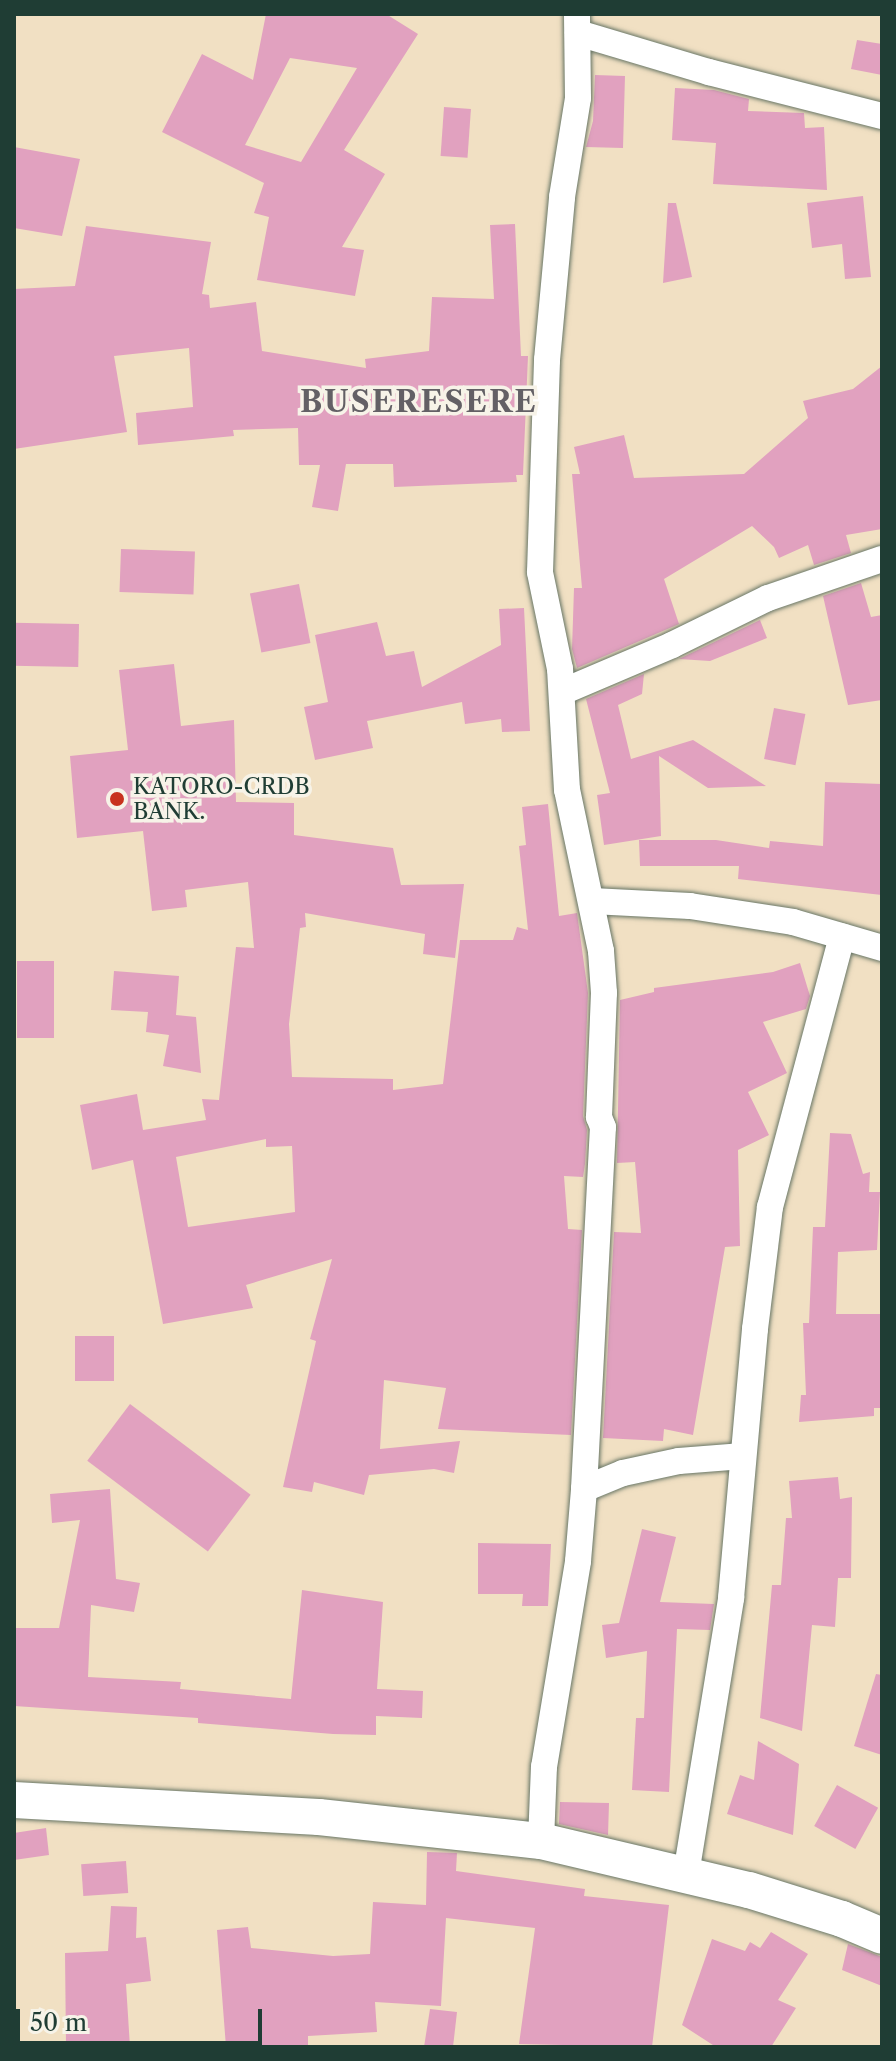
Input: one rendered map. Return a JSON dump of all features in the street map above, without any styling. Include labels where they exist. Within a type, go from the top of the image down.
[{"type":"street","points":[[541,1841],[544,1767],[578,1561],[603,1127],[599,1117],[604,993],[592,901],[567,790],[562,692],[540,572],[542,452],[562,197],[578,98],[578,23],[709,72],[882,116]]},
{"type":"street","points":[[562,692],[672,645],[768,598],[882,559]]},
{"type":"street","points":[[592,901],[690,906],[793,922],[882,948]]},
{"type":"street","points":[[686,1874],[731,1598],[770,1207],[842,936]]},
{"type":"street","points":[[584,1489],[623,1473],[679,1461],[743,1456]]},
{"type":"street","points":[[14,1800],[319,1817],[541,1841],[686,1874],[842,1919],[882,1936]]},
{"type":"building","points":[[266,14],[386,14],[418,34],[344,150],[385,174],[342,247],[364,250],[355,296],[257,280],[269,217],[254,213],[264,183],[162,132],[202,54],[253,80]],"holes":[[[290,58],[357,68],[301,162],[245,145]]]},
{"type":"building","points":[[857,40],[882,44],[882,75],[851,69]]},
{"type":"building","points":[[595,75],[625,76],[623,148],[586,147],[593,121]]},
{"type":"building","points":[[675,88],[714,90],[749,99],[748,111],[804,113],[805,128],[824,127],[827,190],[713,184],[716,143],[672,140]]},
{"type":"building","points":[[444,107],[471,109],[468,158],[441,156]]},
{"type":"building","points":[[14,147],[80,159],[62,236],[14,228]]},
{"type":"building","points":[[863,196],[871,277],[845,279],[842,244],[812,248],[807,203]]},
{"type":"building","points":[[668,203],[676,203],[692,277],[663,283]]},
{"type":"building","points":[[515,224],[521,356],[528,356],[523,475],[516,475],[517,482],[394,487],[393,464],[346,464],[338,511],[312,507],[320,465],[299,465],[298,428],[233,430],[234,436],[138,445],[136,413],[193,407],[189,348],[114,356],[127,432],[14,449],[14,289],[75,286],[86,226],[211,242],[202,294],[209,295],[210,308],[256,302],[262,351],[366,368],[365,359],[429,351],[432,297],[494,299],[490,225]]},
{"type":"building","points":[[882,366],[882,529],[846,535],[851,553],[814,565],[808,545],[779,558],[774,547],[752,526],[664,579],[679,624],[577,668],[572,649],[574,588],[582,588],[572,474],[580,474],[574,447],[624,435],[634,478],[744,474],[808,418],[803,401],[853,389]]},
{"type":"building","points":[[121,549],[195,552],[193,595],[119,592]]},
{"type":"building","points":[[861,583],[871,617],[882,615],[882,700],[848,705],[823,596]]},
{"type":"building","points":[[299,584],[310,643],[261,652],[250,594]]},
{"type":"building","points":[[524,608],[530,731],[502,732],[501,719],[465,724],[462,702],[367,721],[373,748],[315,760],[304,707],[328,702],[315,635],[377,622],[386,656],[414,651],[422,687],[501,645],[499,609]]},
{"type":"building","points":[[760,620],[767,638],[710,661],[679,659]]},
{"type":"building","points":[[14,623],[79,624],[78,667],[14,666]]},
{"type":"building","points":[[174,664],[181,726],[234,720],[236,802],[294,803],[294,835],[393,848],[401,885],[464,884],[455,958],[423,954],[425,934],[305,913],[306,927],[300,928],[289,1024],[292,1077],[393,1079],[393,1090],[443,1084],[460,940],[513,940],[517,927],[528,930],[519,846],[526,845],[522,807],[548,804],[559,916],[577,913],[588,993],[583,1116],[587,1130],[585,1164],[583,1177],[564,1176],[568,1229],[582,1230],[571,1435],[438,1429],[446,1388],[384,1380],[380,1449],[460,1441],[454,1473],[434,1469],[369,1475],[364,1495],[314,1482],[312,1492],[283,1487],[316,1341],[310,1339],[332,1259],[246,1285],[253,1308],[163,1324],[133,1160],[92,1170],[80,1105],[137,1094],[143,1130],[206,1120],[202,1099],[219,1100],[236,947],[254,948],[248,882],[185,890],[187,907],[152,911],[143,831],[77,838],[70,756],[128,750],[119,670]],"holes":[[[266,1139],[266,1147],[292,1146],[295,1212],[188,1227],[176,1157]]]},
{"type":"building","points":[[644,674],[642,694],[618,705],[631,759],[693,740],[766,786],[708,788],[659,756],[661,836],[604,845],[597,795],[610,793],[586,699]]},
{"type":"building","points":[[774,708],[805,714],[795,765],[764,759]]},
{"type":"building","points":[[825,782],[882,784],[882,895],[738,879],[739,866],[640,866],[639,840],[716,840],[769,848],[770,841],[823,846]]},
{"type":"building","points":[[17,961],[54,961],[54,1038],[17,1038]]},
{"type":"building","points":[[800,963],[810,996],[806,1009],[763,1022],[787,1073],[748,1092],[769,1135],[738,1150],[740,1246],[725,1247],[693,1435],[664,1429],[663,1441],[603,1438],[614,1232],[641,1233],[635,1162],[617,1163],[620,1000],[654,992],[654,988],[773,972]]},
{"type":"building","points":[[114,971],[179,976],[176,1015],[196,1017],[201,1073],[163,1066],[169,1035],[146,1032],[148,1012],[111,1010]]},
{"type":"building","points":[[830,1133],[851,1134],[863,1174],[870,1172],[869,1192],[880,1192],[877,1250],[838,1252],[836,1314],[882,1314],[882,1408],[874,1408],[874,1416],[799,1422],[801,1395],[806,1395],[803,1323],[809,1323],[813,1227],[825,1227]]},
{"type":"building","points":[[75,1336],[114,1336],[114,1381],[75,1381]]},
{"type":"building","points":[[130,1404],[251,1495],[208,1552],[87,1461]]},
{"type":"building","points":[[838,1477],[840,1499],[852,1497],[851,1578],[838,1578],[835,1627],[812,1625],[802,1731],[760,1718],[772,1585],[781,1585],[786,1518],[792,1518],[789,1481]]},
{"type":"building","points":[[110,1489],[116,1579],[140,1583],[134,1612],[91,1605],[88,1677],[181,1682],[180,1689],[291,1699],[302,1590],[383,1602],[377,1689],[423,1691],[422,1718],[376,1716],[376,1735],[333,1734],[198,1723],[198,1718],[14,1706],[14,1628],[59,1628],[80,1520],[52,1523],[50,1494]]},
{"type":"building","points":[[642,1529],[676,1537],[660,1602],[714,1604],[710,1630],[677,1629],[669,1792],[632,1790],[636,1718],[644,1718],[647,1651],[606,1658],[602,1625],[619,1623]]},
{"type":"building","points":[[478,1543],[551,1544],[548,1606],[522,1606],[523,1594],[478,1594]]},
{"type":"building","points":[[876,1674],[882,1675],[882,1755],[854,1746]]},
{"type":"building","points":[[758,1741],[799,1764],[793,1835],[727,1814],[740,1775],[754,1780]]},
{"type":"building","points":[[837,1785],[878,1808],[855,1849],[814,1826]]},
{"type":"building","points":[[560,1802],[609,1803],[608,1835],[559,1824]]},
{"type":"building","points":[[46,1828],[49,1855],[14,1860],[14,1833]]},
{"type":"building","points":[[427,1852],[457,1853],[456,1871],[585,1889],[584,1896],[669,1905],[652,2047],[519,2044],[535,1928],[446,1918],[441,2006],[375,2002],[377,2032],[308,2036],[308,2047],[226,2047],[217,1930],[248,1927],[251,1948],[333,1956],[370,1954],[373,1902],[426,1905]]},
{"type":"building","points":[[126,1861],[128,1893],[83,1896],[81,1864]]},
{"type":"building","points":[[111,1906],[137,1907],[136,1938],[146,1937],[151,1981],[126,1984],[130,2047],[66,2047],[65,1953],[108,1951]]},
{"type":"building","points":[[771,1932],[808,1954],[778,2000],[796,2008],[771,2047],[716,2047],[682,2025],[712,1939],[745,1951],[750,1942],[760,1948]]},
{"type":"building","points":[[848,1944],[882,1957],[882,1986],[842,1970]]},
{"type":"building","points":[[430,2009],[457,2012],[453,2047],[424,2047]]},
{"type":"place","name":"KATORO-CRDB BANK.","points":[[117,799]]},
{"type":"district","name":"BUSERESERE","points":[[419,402]]}]
